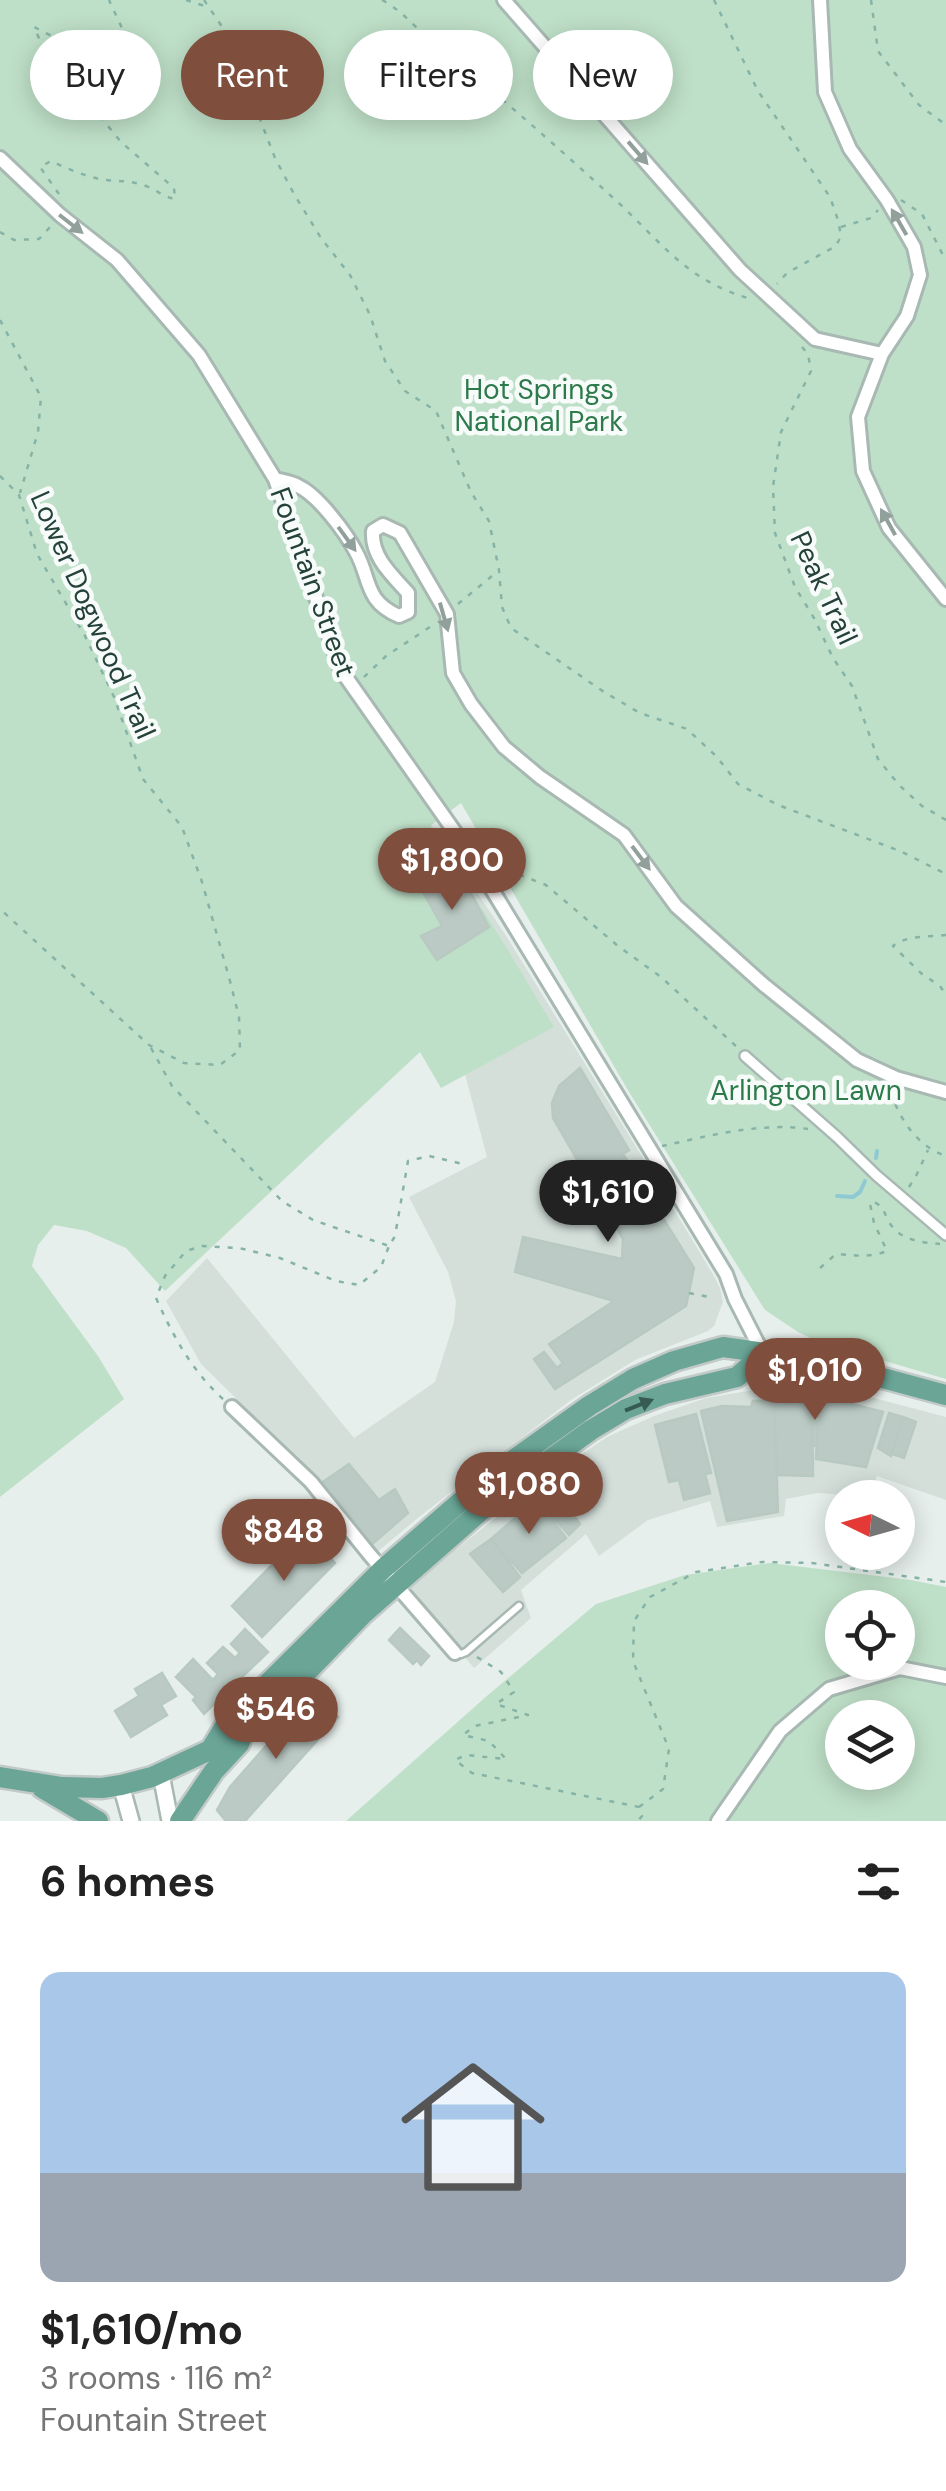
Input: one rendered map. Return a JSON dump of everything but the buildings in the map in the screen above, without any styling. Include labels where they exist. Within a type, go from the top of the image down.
[{"type":"main road","points":[[212,1749],[225,1726],[390,1577],[459,1502],[590,1406],[633,1380],[674,1361],[723,1348],[854,1370],[946,1395]]},
{"type":"main road","points":[[0,1777],[62,1788],[121,1785],[160,1774],[242,1735],[363,1614],[390,1577],[492,1501],[590,1430],[626,1409],[664,1394],[737,1377],[762,1354]]},
{"type":"main road","points":[[180,1821],[242,1735]]},
{"type":"main road","points":[[36,1784],[98,1821]]},
{"type":"street","points":[[504,0],[740,270],[815,338],[882,354]]},
{"type":"street","points":[[820,0],[825,92],[850,150],[887,200],[914,247],[920,275],[907,316],[882,354],[858,416],[863,471],[888,528],[946,600]]},
{"type":"street","name":"Fountain Street","points":[[0,158],[60,216],[117,260],[199,356],[275,479],[341,670],[471,855],[726,1274],[762,1354]]},
{"type":"street","points":[[275,479],[301,486],[327,511],[358,554],[370,590],[386,610],[399,616],[408,612],[408,593],[380,561],[372,545],[373,531],[383,525],[400,533],[447,614],[453,674],[471,704],[504,748],[624,836],[676,906],[764,985],[857,1060],[896,1078],[946,1092]]},
{"type":"street","points":[[745,1056],[946,1235]]},
{"type":"street","points":[[232,1407],[311,1482],[390,1577],[461,1652]]},
{"type":"street","points":[[718,1821],[780,1730],[829,1689],[900,1668],[946,1676]]},
{"type":"street","points":[[160,1774],[170,1821]]},
{"type":"street","points":[[121,1785],[132,1821]]},
{"type":"lane","points":[[461,1652],[518,1606]]},
{"type":"path","points":[[0,232],[14,240],[39,239],[60,216],[65,202],[40,168],[51,161],[74,172],[150,187],[164,198],[176,198],[174,188],[121,142],[62,71],[42,46],[34,27],[116,69],[150,75],[133,52],[108,0]]},
{"type":"path","points":[[186,0],[209,8]]},
{"type":"path","points":[[204,0],[227,34],[275,158],[321,238],[350,275],[370,314],[385,360],[405,391],[436,411],[488,521],[500,570],[502,607],[511,628],[640,713],[687,730],[738,784],[778,805],[900,851],[946,874]]},
{"type":"path","points":[[382,0],[394,6],[542,132],[668,254],[704,281],[748,298],[776,302],[776,285],[787,273],[836,246],[841,236],[838,220],[830,197],[758,92],[714,0]]},
{"type":"path","points":[[871,0],[878,51],[918,105],[946,125]]},
{"type":"path","points":[[0,320],[41,397],[38,432],[19,494]]},
{"type":"path","name":"Peak Trail","points":[[800,344],[808,354],[811,371],[781,432],[772,487],[775,533],[795,587],[852,686],[878,759],[899,786],[946,820]]},
{"type":"path","name":"Lower Dogwood Trail","points":[[0,476],[19,494],[37,554],[85,636],[114,697],[143,780],[182,827],[202,882],[234,999],[240,1050],[220,1065],[184,1063],[149,1045],[0,909]]},
{"type":"path","points":[[352,689],[386,656],[423,634],[500,570]]},
{"type":"path","points":[[471,855],[546,885],[618,946],[661,976],[745,1056]]},
{"type":"path","points":[[946,934],[902,938],[893,946],[946,995]]},
{"type":"path","points":[[149,1045],[172,1086],[282,1201],[313,1220],[389,1246]]},
{"type":"path","points":[[896,1078],[891,1093],[898,1112],[929,1148],[946,1156]]},
{"type":"path","points":[[651,1148],[792,1126],[830,1132]]},
{"type":"path","points":[[901,1198],[929,1148]]},
{"type":"path","points":[[232,1407],[202,1381],[172,1334],[156,1298],[164,1276],[186,1250],[202,1246],[239,1248],[359,1285],[381,1267],[395,1236],[408,1161],[429,1156],[462,1164]]},
{"type":"path","points":[[820,1268],[836,1254],[864,1256],[887,1251],[874,1223],[872,1201],[883,1206],[889,1222],[902,1236],[946,1244]]},
{"type":"path","points":[[688,1294],[714,1298]]},
{"type":"path","points":[[461,1652],[501,1672],[514,1692],[496,1704],[528,1715],[475,1726],[464,1735],[489,1742],[506,1760],[466,1755],[455,1760],[472,1774],[639,1807],[664,1789],[669,1749],[633,1661],[634,1621],[650,1597],[696,1572],[762,1562],[828,1565],[946,1582]]},
{"type":"path","points":[[638,1821],[642,1816],[639,1807]]},
{"type":"shaded area","points":[[406,788],[503,931],[632,1140],[714,1276],[723,1302],[714,1326],[708,1331],[635,1360],[571,1400],[376,1553],[292,1453],[201,1364],[166,1301],[207,1258],[354,1438],[435,1382],[454,1322],[456,1301],[448,1272],[409,1197],[487,1157],[462,1063]]},
{"type":"shaded area","points":[[760,1389],[851,1392],[946,1417],[946,1500],[915,1489],[915,1480],[877,1476],[875,1480],[825,1480],[825,1494],[786,1499],[784,1516],[717,1527],[710,1501],[648,1520],[599,1556],[586,1534],[521,1590],[531,1618],[474,1668],[414,1596],[411,1585],[537,1485],[607,1437],[706,1398]]},
{"type":"green space","name":"Hot Springs National Park","points":[[0,0],[946,0],[946,1379],[817,1341],[765,1310],[629,1092],[461,803],[430,826],[554,1027],[441,1088],[420,1052],[165,1291],[126,1248],[87,1231],[54,1225],[38,1245],[32,1266],[98,1356],[124,1399],[0,1497]]},
{"type":"green space","points":[[770,1563],[946,1587],[946,1821],[346,1821],[596,1604],[685,1575]]},
{"type":"waterway","points":[[876,1158],[877,1151]]},
{"type":"waterway","points":[[837,1196],[853,1197],[865,1181]]},
{"type":"park label","name":"Arlington Lawn","points":[[806,1090]]}]
